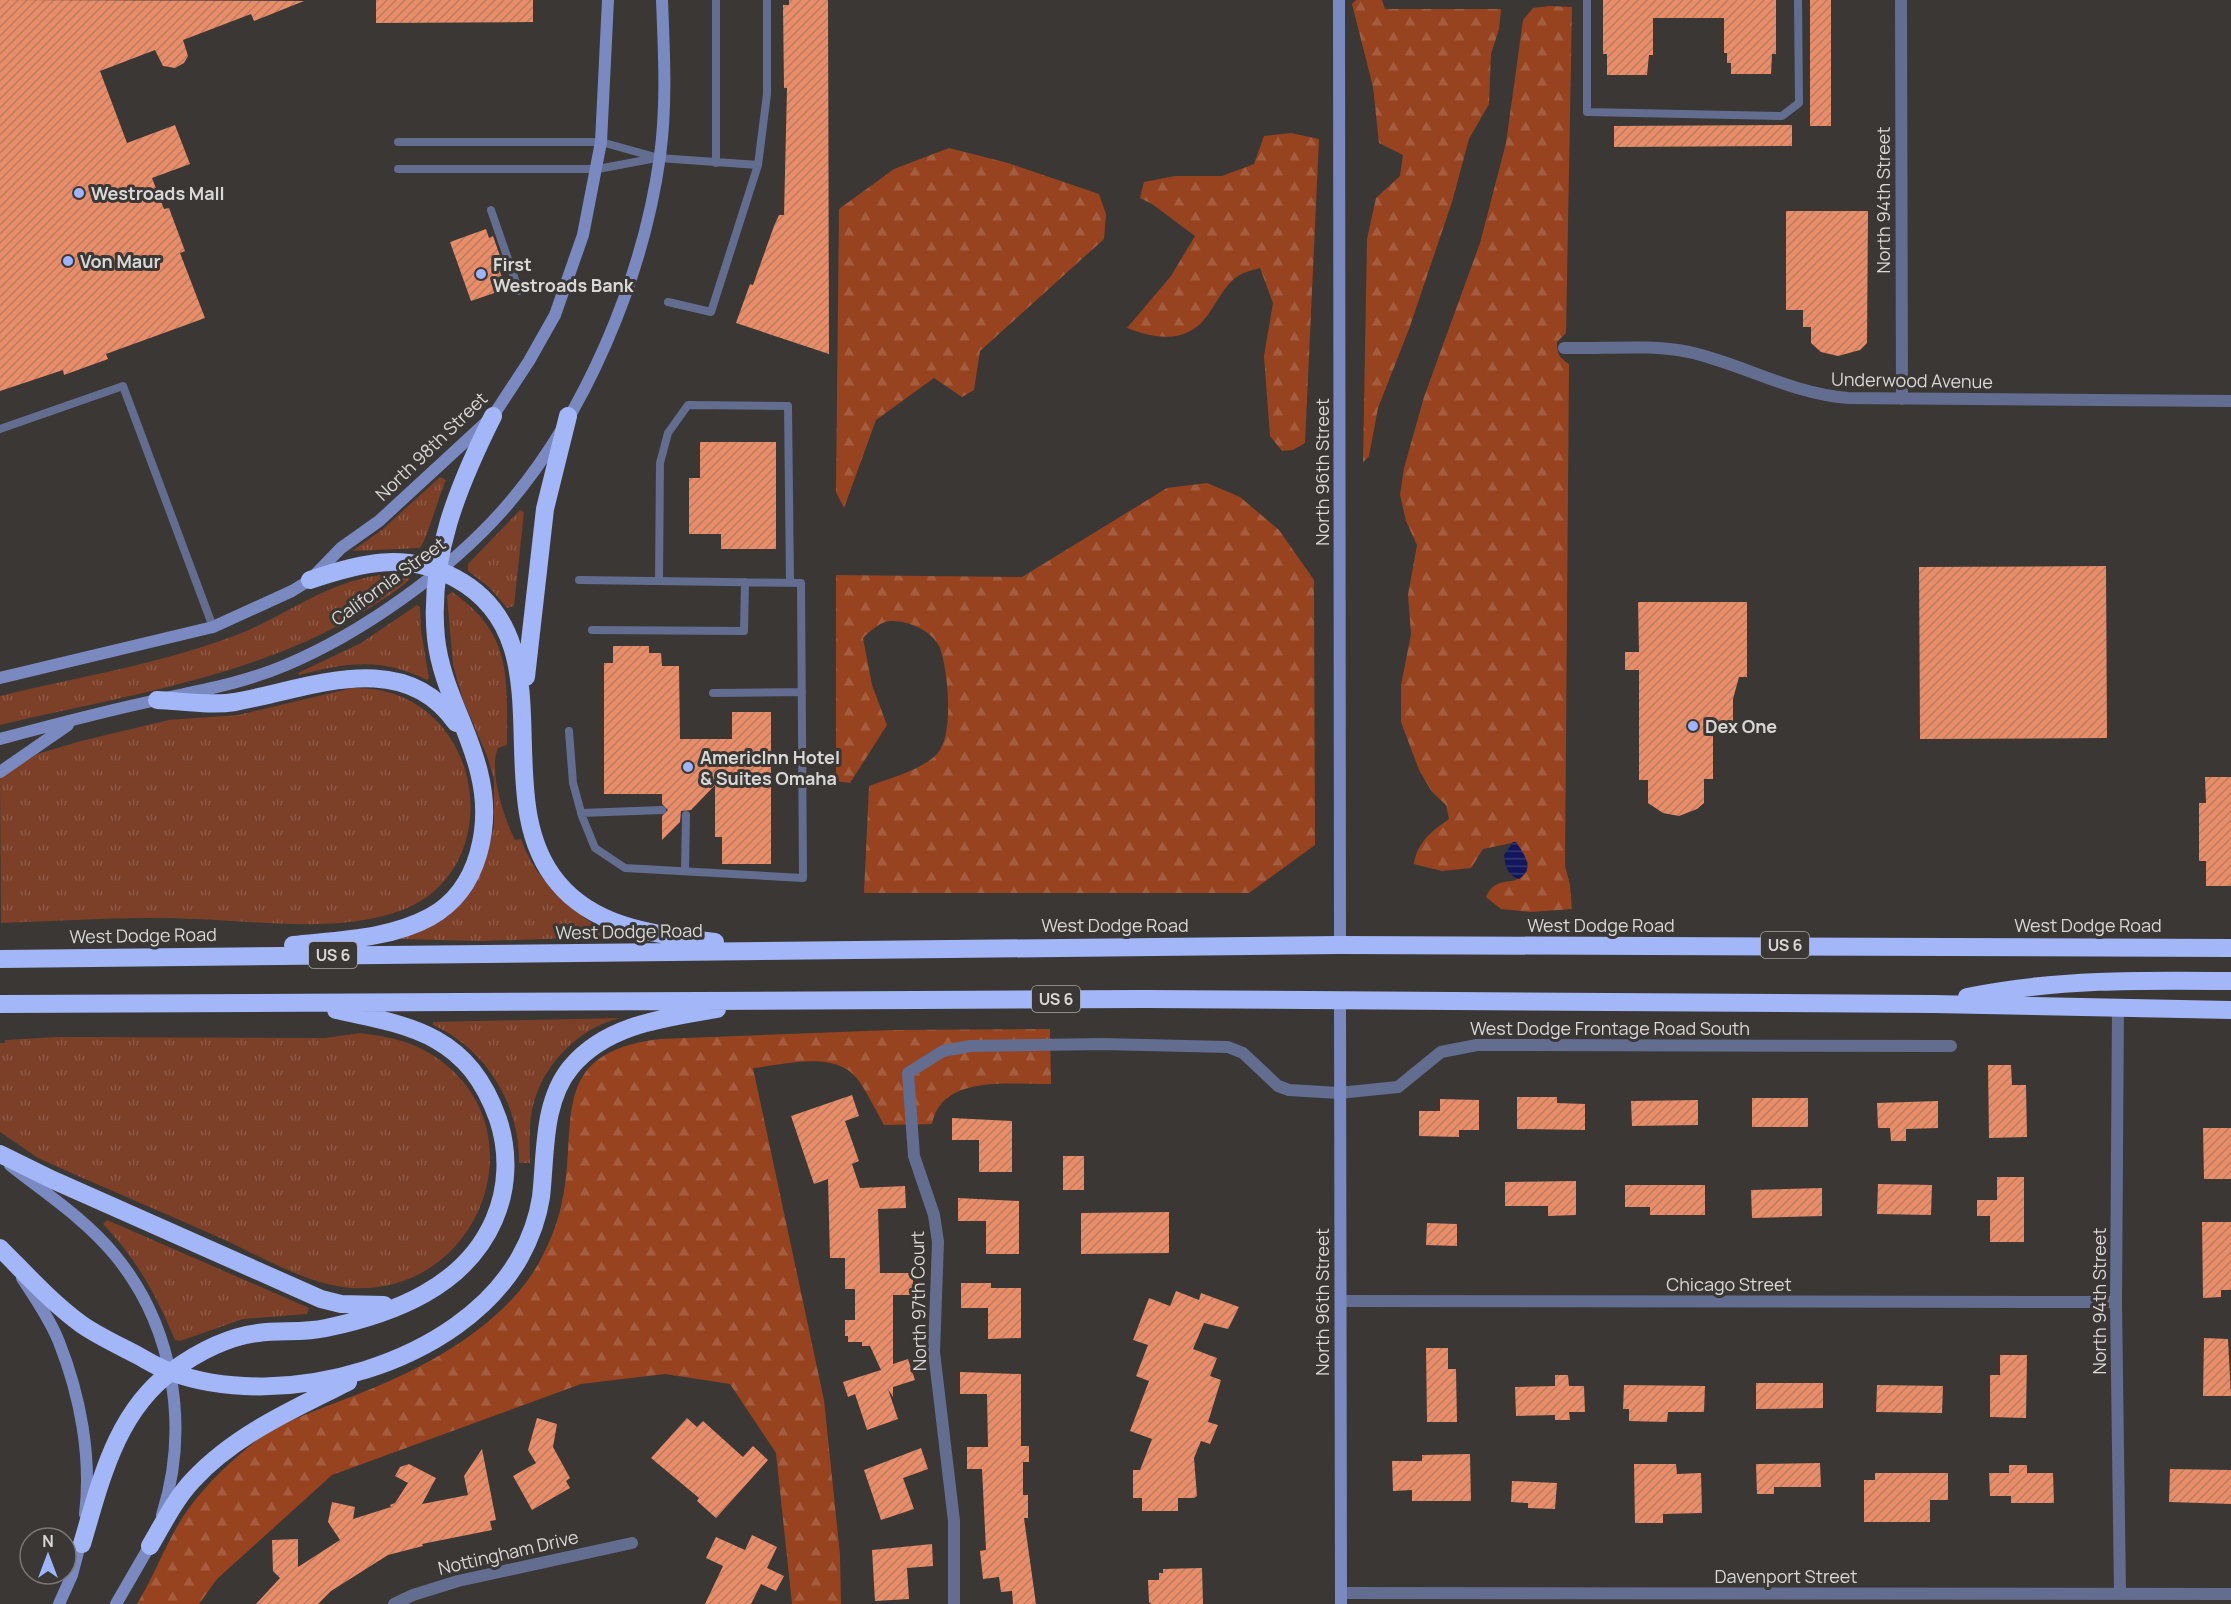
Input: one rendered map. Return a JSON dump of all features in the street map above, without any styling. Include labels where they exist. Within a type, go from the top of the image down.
[{"type":"highway","points":[[187,955],[356,939],[402,928],[432,916],[454,897],[470,876],[479,855],[485,805],[479,771],[451,700],[436,639],[434,614],[438,570],[454,501],[493,416]]},
{"type":"highway","points":[[522,727],[538,558],[552,472],[568,416]]},
{"type":"highway","points":[[310,580],[354,565],[371,562],[416,564],[438,570],[469,587],[494,610],[514,650],[521,688],[525,792],[529,820],[546,866],[571,897],[603,918],[620,925],[670,935],[774,950]]},
{"type":"highway","points":[[157,700],[232,702],[318,683],[356,677],[381,678],[417,690],[438,704],[453,719],[467,740]]},
{"type":"highway","name":"West Dodge Road","points":[[0,958],[1340,945],[2231,948]]},
{"type":"highway","points":[[1933,1004],[1987,993],[2078,982],[2231,981]]},
{"type":"highway","name":"US 6","points":[[0,1004],[305,1004],[478,1000],[1340,1000],[1933,1004],[2231,1010]]},
{"type":"highway","points":[[150,1546],[192,1480],[256,1429],[431,1341],[471,1315],[501,1284],[520,1257],[532,1230],[541,1200],[549,1120],[557,1089],[570,1068],[588,1049],[607,1036],[632,1027],[675,1016],[772,1000]]},
{"type":"highway","points":[[82,1544],[116,1441],[130,1415],[170,1372],[195,1355],[238,1337],[325,1328],[368,1317],[415,1299],[459,1272],[477,1252],[499,1209],[505,1182],[506,1158],[502,1131],[480,1082],[438,1040],[397,1023],[305,1004]]},
{"type":"highway","points":[[0,1156],[321,1299],[366,1307],[392,1305],[415,1299]]},
{"type":"highway","points":[[0,1248],[50,1298],[82,1325],[170,1372],[206,1382],[248,1387],[292,1386],[335,1378],[390,1361]]},
{"type":"street","name":"North 98th Street","points":[[310,580],[341,548],[379,521],[493,416],[529,361],[555,315],[578,253],[598,169],[608,0]]},
{"type":"street","points":[[568,416],[594,365],[622,300],[642,239],[659,158],[665,72],[662,0]]},
{"type":"street","name":"North 96th Street","points":[[1339,0],[1340,945]]},
{"type":"street","name":"North 94th Street","points":[[1901,0],[1902,399]]},
{"type":"street","name":"Underwood Avenue","points":[[1564,348],[1676,350],[1706,357],[1816,394],[1902,399],[2231,401]]},
{"type":"street","name":"California Street","points":[[0,739],[157,700],[231,686],[325,647],[368,622],[438,570],[502,511],[524,484],[568,416]]},
{"type":"street","points":[[0,678],[213,627],[257,609],[310,580]]},
{"type":"street","points":[[0,772],[76,719]]},
{"type":"street","name":"North 96th Street","points":[[1340,1000],[1341,1598]]},
{"type":"street","name":"North 94th Street","points":[[2118,1008],[2116,1302],[2120,1594]]},
{"type":"street","name":"West Dodge Frontage Road South","points":[[908,1073],[943,1051],[970,1046],[1214,1046],[1237,1050],[1271,1080],[1289,1090],[1339,1093],[1398,1087],[1441,1053],[1477,1045],[1951,1046]]},
{"type":"street","name":"North 97th Court","points":[[908,1073],[914,1156],[934,1215],[938,1242],[934,1352],[954,1521],[954,1604]]},
{"type":"street","points":[[0,1156],[88,1227],[114,1253],[140,1288],[158,1327],[170,1372],[177,1444],[173,1476],[150,1546],[116,1604]]},
{"type":"street","points":[[0,1248],[55,1334],[78,1401],[87,1468],[82,1544],[59,1604]]},
{"type":"street","name":"Chicago Street","points":[[1341,1301],[2116,1302]]},
{"type":"street","name":"Nottingham Drive","points":[[394,1604],[458,1581],[632,1543]]},
{"type":"street","name":"Davenport Street","points":[[1341,1598],[2231,1594]]},
{"type":"lane","points":[[716,0],[716,163]]},
{"type":"lane","points":[[668,302],[711,312],[758,165],[767,94],[767,0]]},
{"type":"lane","points":[[1587,0],[1587,111],[1782,116],[1799,103],[1798,0]]},
{"type":"lane","points":[[398,142],[601,142],[659,158],[758,165]]},
{"type":"lane","points":[[398,169],[598,169],[659,158]]},
{"type":"lane","points":[[491,210],[519,291]]},
{"type":"lane","points":[[0,429],[123,386],[213,627]]},
{"type":"lane","points":[[659,581],[660,463],[668,433],[688,405],[788,406],[790,583]]},
{"type":"lane","points":[[569,731],[573,783],[581,813],[595,848],[626,868],[803,878],[801,583],[579,579]]},
{"type":"lane","points":[[592,630],[744,631],[745,582]]},
{"type":"lane","points":[[713,693],[802,692]]},
{"type":"lane","points":[[581,813],[662,810]]},
{"type":"lane","points":[[685,871],[686,815]]},
{"type":"green space","points":[[1356,0],[1382,0],[1385,9],[1501,9],[1499,29],[1491,54],[1489,104],[1469,139],[1452,202],[1409,329],[1378,408],[1369,456],[1363,463],[1367,239],[1376,198],[1400,176],[1403,155],[1379,143],[1373,87],[1352,4]]},
{"type":"green space","points":[[1572,7],[1566,333],[1557,342],[1557,349],[1563,360],[1569,364],[1565,866],[1570,885],[1572,909],[1531,912],[1501,909],[1486,897],[1495,885],[1517,879],[1527,871],[1528,863],[1516,842],[1483,849],[1471,868],[1442,871],[1414,864],[1422,843],[1449,819],[1446,805],[1432,792],[1419,770],[1401,722],[1401,685],[1411,634],[1408,595],[1417,545],[1406,521],[1400,495],[1404,468],[1424,397],[1480,243],[1506,143],[1523,20],[1533,8]]},
{"type":"green space","points":[[1291,133],[1319,139],[1305,443],[1293,450],[1282,451],[1270,436],[1264,356],[1273,303],[1260,268],[1243,273],[1233,280],[1207,316],[1190,331],[1170,337],[1148,335],[1127,328],[1171,276],[1195,236],[1152,204],[1140,198],[1144,182],[1175,176],[1222,176],[1254,164],[1264,136]]},
{"type":"green space","points":[[949,148],[1008,163],[1099,194],[1106,214],[1104,239],[980,351],[974,390],[962,397],[934,378],[876,420],[844,508],[836,492],[839,209],[894,169]]},
{"type":"green space","points":[[440,477],[446,480],[420,548],[352,551],[383,529]]},
{"type":"green space","points":[[1207,483],[1240,497],[1279,530],[1314,580],[1315,845],[1249,893],[864,893],[869,786],[913,770],[936,755],[946,734],[947,687],[943,658],[932,636],[912,625],[897,621],[886,622],[872,630],[863,638],[872,685],[887,725],[850,783],[836,781],[836,575],[1022,577],[1167,488]]},
{"type":"green space","points":[[520,510],[524,512],[514,606],[507,608],[489,587],[468,571],[468,564]]},
{"type":"green space","points":[[402,574],[410,579],[380,601],[319,635],[276,654],[185,683],[0,725],[0,696],[177,655],[256,627],[335,587],[378,575]]},
{"type":"green space","points":[[452,592],[472,608],[486,624],[496,641],[502,659],[506,678],[507,745],[498,748],[495,769],[502,807],[515,840],[521,839],[535,868],[555,893],[606,933],[606,937],[481,941],[398,939],[420,931],[487,855],[494,827],[494,779],[487,756],[463,700],[453,665],[447,596]]},
{"type":"green space","points":[[417,605],[420,607],[421,631],[429,678],[427,680],[394,668],[363,664],[333,667],[299,675],[298,673],[361,643]]},
{"type":"green space","points":[[352,688],[396,695],[430,715],[454,745],[468,780],[470,819],[461,855],[439,887],[405,909],[381,917],[328,924],[145,918],[1,923],[0,778],[37,754],[81,741],[169,720],[238,715]]},
{"type":"green space","points":[[620,1018],[591,1030],[578,1039],[555,1061],[546,1074],[532,1110],[530,1163],[519,1163],[518,1141],[513,1120],[496,1081],[469,1048],[452,1035],[433,1025],[433,1022]]},
{"type":"green space","points":[[1050,1029],[1051,1084],[981,1085],[964,1089],[949,1096],[938,1108],[932,1124],[884,1125],[859,1081],[849,1071],[837,1065],[810,1061],[753,1068],[824,1400],[840,1555],[841,1604],[792,1604],[776,1453],[730,1384],[665,1374],[581,1384],[332,1475],[217,1579],[199,1604],[137,1604],[189,1508],[212,1481],[247,1448],[282,1425],[388,1382],[445,1352],[498,1313],[521,1289],[542,1258],[560,1211],[566,1181],[574,1100],[582,1078],[597,1060],[622,1047],[660,1039],[893,1030]]},
{"type":"green space","points":[[360,1033],[387,1037],[429,1053],[464,1083],[484,1119],[490,1159],[483,1199],[465,1235],[436,1264],[398,1283],[352,1288],[320,1282],[304,1276],[38,1158],[0,1132],[0,1043],[5,1043],[5,1040],[57,1037],[325,1038]]},
{"type":"green space","points":[[107,1220],[309,1308],[307,1314],[243,1319],[180,1341],[175,1340],[145,1278],[126,1250],[103,1224]]},
{"type":"shaded area","points":[[1513,842],[1516,842],[1522,852],[1527,866],[1524,875],[1519,879],[1510,873],[1504,859],[1504,855]]},
{"type":"building","name":"Westroads Mall","points":[[0,0],[304,1],[254,21],[251,14],[183,40],[188,56],[184,63],[175,68],[163,66],[155,50],[100,71],[127,143],[175,125],[190,164],[152,178],[164,209],[169,208],[185,251],[180,253],[205,318],[106,354],[108,359],[64,375],[63,370],[0,391]]},
{"type":"building","points":[[376,0],[533,0],[533,22],[376,23]]},
{"type":"building","points":[[789,0],[828,0],[829,354],[736,323],[750,284],[753,285],[774,226],[779,215],[784,215],[787,88],[784,88],[783,5],[789,5]]},
{"type":"building","points":[[1603,0],[1776,0],[1776,54],[1772,54],[1771,74],[1731,74],[1731,63],[1727,63],[1727,53],[1724,53],[1724,18],[1653,18],[1653,55],[1649,55],[1647,75],[1607,75],[1607,54],[1603,54]]},
{"type":"building","points":[[1810,0],[1831,0],[1831,126],[1810,126]]},
{"type":"building","points":[[1792,125],[1792,146],[1614,147],[1614,126]]},
{"type":"building","points":[[1786,211],[1868,211],[1867,343],[1860,350],[1838,356],[1821,352],[1811,343],[1811,327],[1803,327],[1803,310],[1786,310]]},
{"type":"building","name":"First Westroads Bank","points":[[486,229],[489,238],[493,236],[501,259],[496,260],[506,289],[471,301],[450,242]]},
{"type":"building","points":[[700,442],[776,442],[776,549],[721,549],[721,534],[689,534],[689,478],[700,478]]},
{"type":"building","points":[[2106,566],[2107,738],[1920,739],[1919,567]]},
{"type":"building","points":[[1638,602],[1747,602],[1747,677],[1739,677],[1733,699],[1733,725],[1713,725],[1713,779],[1704,779],[1704,803],[1697,809],[1679,816],[1663,813],[1648,803],[1648,780],[1639,780],[1639,670],[1625,670],[1625,652],[1639,652]]},
{"type":"building","name":"AmericInn Hotel & Suites Omaha","points":[[613,646],[649,646],[649,653],[661,653],[662,666],[679,666],[680,739],[732,739],[732,712],[771,712],[771,864],[722,864],[722,837],[715,837],[715,785],[691,810],[681,811],[680,822],[662,840],[662,816],[668,810],[662,804],[662,794],[604,794],[604,663],[613,663]]},
{"type":"building","points":[[2205,777],[2231,777],[2231,886],[2206,886],[2206,861],[2199,861],[2199,803],[2206,803]]},
{"type":"building","points":[[1988,1065],[2011,1065],[2012,1085],[2026,1085],[2027,1137],[1989,1138]]},
{"type":"building","points":[[852,1095],[859,1116],[845,1121],[859,1161],[852,1164],[860,1188],[905,1186],[906,1208],[878,1209],[880,1273],[913,1273],[913,1295],[893,1295],[893,1364],[908,1359],[915,1380],[893,1387],[893,1397],[888,1389],[898,1419],[867,1430],[855,1394],[848,1397],[843,1382],[881,1370],[870,1346],[862,1346],[862,1342],[848,1342],[848,1336],[845,1336],[845,1320],[855,1320],[855,1289],[845,1289],[845,1258],[830,1258],[828,1179],[814,1184],[791,1116]]},
{"type":"building","points":[[1517,1097],[1557,1097],[1557,1103],[1585,1104],[1585,1130],[1517,1129]]},
{"type":"building","points":[[1752,1098],[1808,1098],[1808,1127],[1752,1127]]},
{"type":"building","points":[[1440,1099],[1479,1100],[1479,1130],[1459,1130],[1459,1137],[1419,1136],[1419,1111],[1440,1111]]},
{"type":"building","points":[[1698,1100],[1698,1125],[1632,1126],[1631,1101]]},
{"type":"building","points":[[1938,1101],[1938,1128],[1906,1129],[1906,1141],[1891,1141],[1890,1128],[1878,1128],[1877,1103]]},
{"type":"building","points":[[952,1118],[1012,1121],[1012,1172],[979,1172],[979,1140],[952,1140]]},
{"type":"building","points":[[2203,1128],[2231,1128],[2231,1179],[2204,1179]]},
{"type":"building","points":[[1063,1156],[1084,1156],[1084,1190],[1063,1190]]},
{"type":"building","points":[[1997,1177],[2024,1177],[2024,1242],[1990,1242],[1990,1216],[1977,1216],[1977,1200],[1997,1200]]},
{"type":"building","points":[[1576,1181],[1576,1215],[1548,1216],[1548,1206],[1505,1206],[1505,1182]]},
{"type":"building","points":[[1878,1184],[1932,1185],[1931,1215],[1877,1214]]},
{"type":"building","points":[[1625,1185],[1705,1185],[1705,1215],[1650,1215],[1650,1207],[1625,1207]]},
{"type":"building","points":[[1822,1188],[1822,1216],[1752,1218],[1751,1190]]},
{"type":"building","points":[[958,1198],[1019,1201],[1019,1254],[986,1254],[986,1221],[958,1221]]},
{"type":"building","points":[[1169,1212],[1169,1253],[1081,1254],[1081,1213]]},
{"type":"building","points":[[2202,1222],[2231,1222],[2231,1290],[2221,1290],[2221,1297],[2203,1298]]},
{"type":"building","points":[[1427,1223],[1457,1224],[1457,1246],[1426,1245]]},
{"type":"building","points":[[961,1283],[991,1283],[991,1288],[1021,1288],[1021,1338],[988,1339],[988,1308],[961,1308]]},
{"type":"building","points":[[1176,1291],[1199,1300],[1201,1293],[1239,1307],[1228,1329],[1204,1323],[1193,1349],[1217,1358],[1210,1376],[1221,1380],[1208,1422],[1218,1425],[1210,1444],[1201,1441],[1194,1458],[1197,1496],[1178,1498],[1178,1511],[1142,1511],[1142,1498],[1133,1498],[1133,1470],[1140,1470],[1152,1439],[1130,1431],[1149,1381],[1136,1376],[1148,1345],[1133,1340],[1149,1298],[1170,1306]]},
{"type":"building","points":[[2204,1338],[2228,1339],[2231,1396],[2203,1396]]},
{"type":"building","points":[[1426,1348],[1448,1348],[1448,1369],[1456,1369],[1457,1422],[1427,1422]]},
{"type":"building","points":[[2000,1355],[2027,1355],[2026,1418],[1990,1417],[1990,1375],[2000,1375]]},
{"type":"building","points":[[960,1372],[1021,1374],[1021,1446],[1029,1446],[1029,1462],[1023,1462],[1023,1495],[1028,1495],[1028,1518],[1024,1518],[1036,1604],[1013,1604],[1012,1591],[1001,1592],[999,1577],[983,1579],[980,1551],[986,1550],[982,1469],[967,1469],[967,1447],[988,1447],[987,1394],[960,1394]]},
{"type":"building","points":[[1555,1375],[1568,1375],[1569,1386],[1584,1386],[1585,1412],[1569,1412],[1570,1420],[1555,1420],[1555,1415],[1516,1416],[1515,1387],[1555,1386]]},
{"type":"building","points":[[1756,1383],[1823,1383],[1823,1408],[1756,1409]]},
{"type":"building","points":[[1624,1385],[1705,1386],[1704,1412],[1668,1412],[1667,1422],[1629,1421],[1629,1409],[1623,1409]]},
{"type":"building","points":[[1877,1385],[1943,1386],[1942,1413],[1876,1412]]},
{"type":"building","points":[[537,1418],[557,1424],[553,1447],[570,1478],[566,1481],[570,1488],[532,1510],[513,1476],[536,1463],[528,1450]]},
{"type":"building","points":[[687,1418],[697,1427],[703,1421],[743,1457],[753,1446],[768,1460],[716,1518],[697,1501],[699,1498],[651,1458]]},
{"type":"building","points":[[921,1448],[928,1469],[903,1478],[914,1509],[881,1520],[864,1470]]},
{"type":"building","points":[[482,1449],[496,1520],[490,1521],[492,1530],[422,1544],[423,1546],[388,1555],[331,1591],[318,1604],[256,1604],[280,1578],[273,1571],[272,1540],[298,1539],[298,1567],[340,1540],[328,1522],[332,1502],[355,1507],[353,1519],[391,1507],[390,1505],[395,1503],[408,1483],[395,1476],[400,1467],[409,1464],[436,1478],[422,1504],[468,1495],[464,1476]]},
{"type":"building","points":[[1470,1454],[1471,1501],[1412,1501],[1412,1490],[1393,1491],[1392,1461],[1422,1461],[1422,1455]]},
{"type":"building","points":[[1820,1463],[1821,1487],[1774,1487],[1774,1494],[1757,1494],[1756,1464]]},
{"type":"building","points":[[1634,1464],[1676,1464],[1677,1474],[1701,1473],[1702,1513],[1663,1514],[1663,1523],[1635,1523]]},
{"type":"building","points":[[2009,1465],[2027,1465],[2027,1473],[2053,1473],[2054,1503],[2011,1503],[2011,1496],[1990,1496],[1989,1473],[2009,1473]]},
{"type":"building","points":[[2170,1469],[2231,1470],[2231,1504],[2169,1502]]},
{"type":"building","points":[[1875,1473],[1948,1473],[1948,1500],[1930,1500],[1930,1522],[1864,1522],[1864,1480],[1875,1480]]},
{"type":"building","points":[[1512,1481],[1557,1483],[1555,1509],[1528,1508],[1528,1503],[1511,1502]]},
{"type":"building","points":[[752,1535],[777,1547],[767,1568],[784,1576],[776,1591],[761,1584],[751,1604],[705,1604],[723,1566],[706,1558],[716,1537],[745,1550]]},
{"type":"building","points":[[932,1544],[933,1566],[907,1568],[909,1599],[875,1601],[872,1550]]},
{"type":"building","points":[[1202,1568],[1203,1604],[1151,1604],[1149,1602],[1148,1580],[1159,1580],[1159,1573],[1163,1573],[1163,1569]]},
{"type":"place","name":"Westroads Mall","points":[[79,193]]},
{"type":"place","name":"Von Maur","points":[[68,261]]},
{"type":"place","name":"First Westroads Bank","points":[[481,274]]},
{"type":"place","name":"Dex One","points":[[1693,726]]},
{"type":"place","name":"AmericInn Hotel & Suites Omaha","points":[[688,767]]}]
